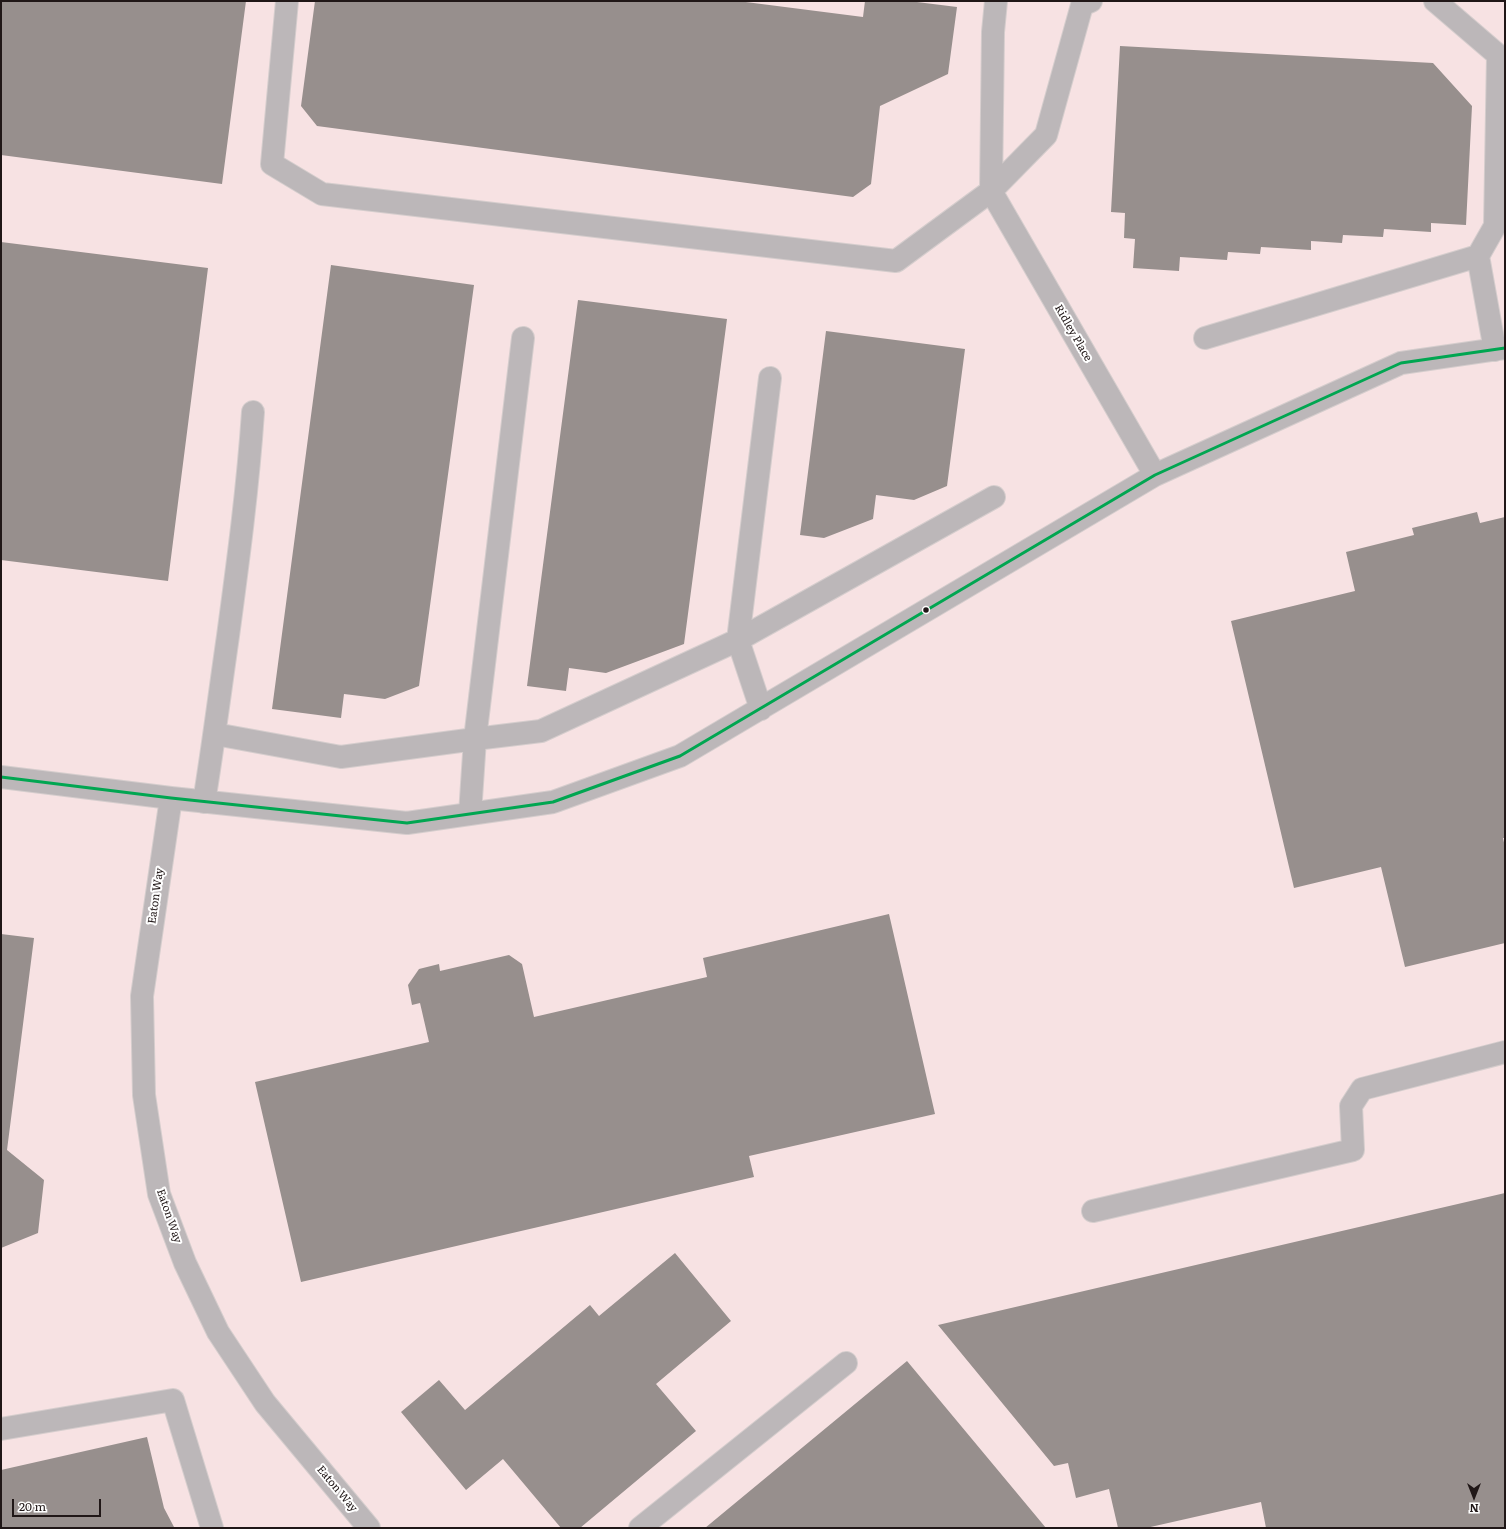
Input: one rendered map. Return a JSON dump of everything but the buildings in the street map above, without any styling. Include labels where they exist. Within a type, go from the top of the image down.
[{"type":"street","points":[[287,1],[272,164],[322,194],[896,261],[991,191],[1046,135],[1085,2]]},
{"type":"street","points":[[991,191],[993,32],[996,1]]},
{"type":"street","points":[[1,777],[204,802],[406,823],[552,802],[680,756],[1155,474],[1401,363],[1500,349],[1478,256],[1495,226],[1498,54],[1435,1]]},
{"type":"street","name":"Ridley Place","points":[[991,191],[1155,474]]},
{"type":"street","points":[[1205,338],[1478,256]]},
{"type":"street","points":[[470,814],[475,739],[523,338]]},
{"type":"street","points":[[761,709],[738,640],[770,378]]},
{"type":"street","points":[[204,802],[235,585],[249,468],[253,412]]},
{"type":"street","points":[[214,734],[341,757],[475,739],[541,732],[738,640],[994,497]]},
{"type":"street","name":"Eaton Way","points":[[170,798],[142,996],[144,1095],[159,1194],[185,1263],[218,1332],[265,1403],[369,1528]]},
{"type":"street","points":[[1093,1211],[1353,1150],[1351,1106],[1362,1089],[1505,1052]]},
{"type":"street","points":[[640,1528],[846,1363]]},
{"type":"street","points":[[1,1429],[173,1400],[212,1528]]},
{"type":"shaded area","points":[[1,1],[1505,1],[1505,1528],[1,1528]]},
{"type":"transit line","points":[[1,777],[171,798],[407,823],[553,802],[680,756],[1155,475],[1401,363],[1505,348]]}]
